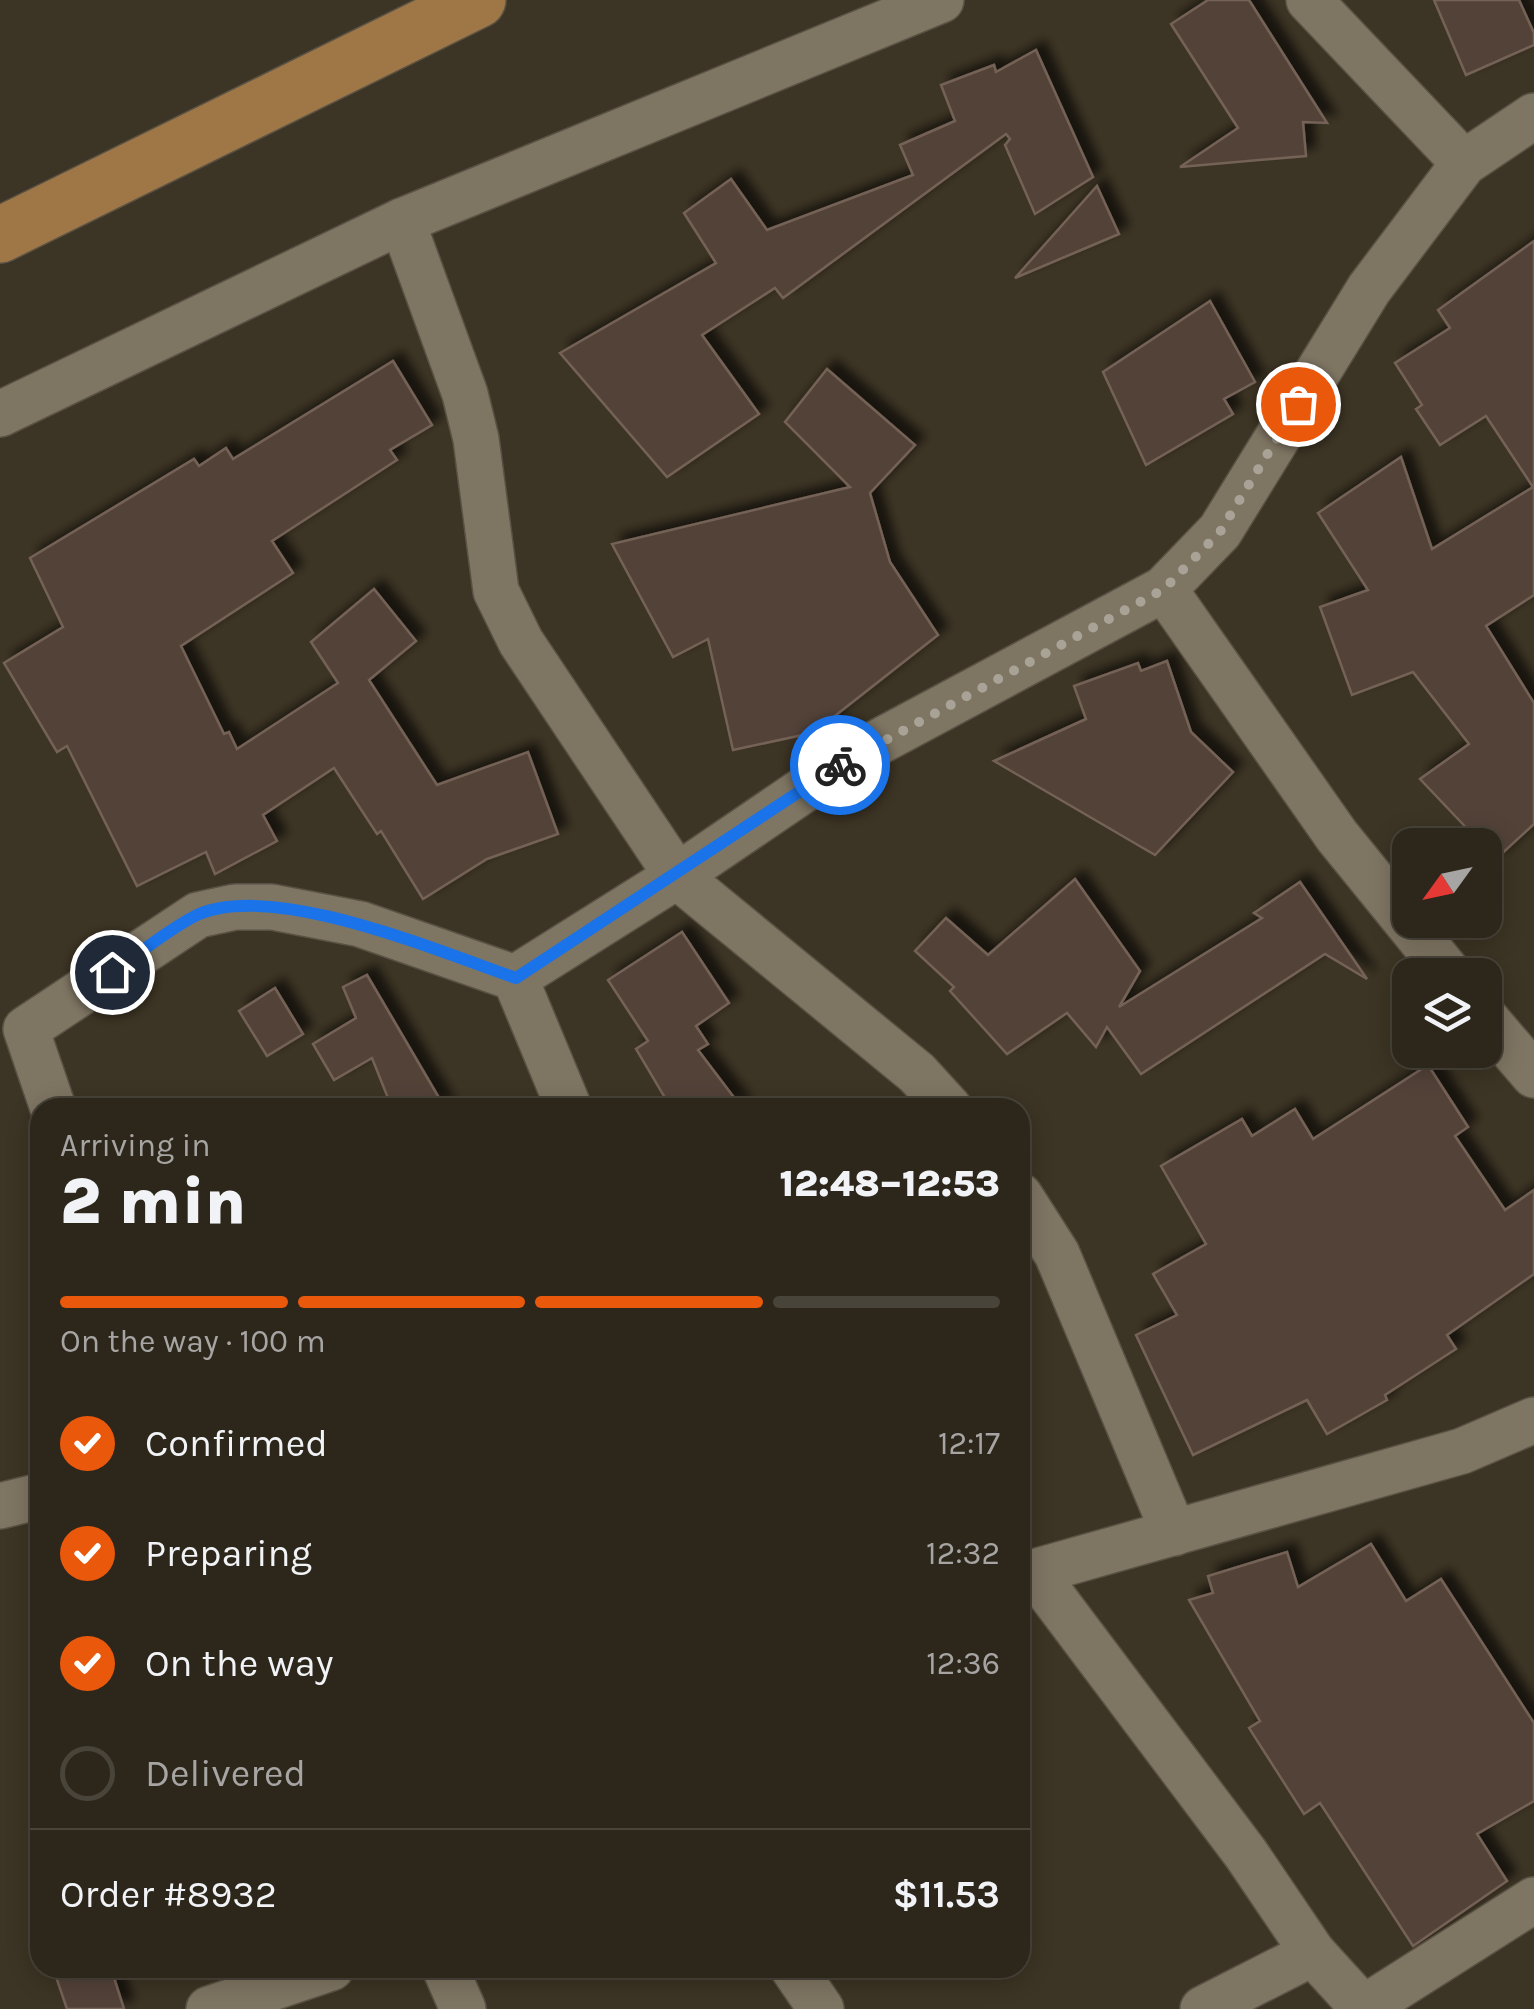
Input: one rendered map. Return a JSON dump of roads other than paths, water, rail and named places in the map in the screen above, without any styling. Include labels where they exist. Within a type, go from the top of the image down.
[{"type":"main road","points":[[0,235],[478,0]]},
{"type":"street","points":[[0,414],[402,222],[942,0]]},
{"type":"street","points":[[1310,0],[1464,163]]},
{"type":"street","points":[[516,978],[677,876],[858,752],[1164,589],[1220,532],[1369,289],[1464,163],[1534,116]]},
{"type":"street","points":[[402,222],[465,394],[496,591],[522,642],[677,876],[917,1073],[940,1098]]},
{"type":"street","points":[[1164,589],[1337,836],[1436,958]]},
{"type":"street","points":[[47,1098],[13,1040],[198,915],[235,907],[272,907],[360,924],[516,978],[564,1098]]},
{"type":"street","points":[[1502,1038],[1534,1075]]},
{"type":"street","points":[[1030,1212],[1057,1254],[1174,1533]]},
{"type":"street","points":[[1030,1571],[1462,1451],[1534,1420]]},
{"type":"street","points":[[0,1506],[30,1498]]},
{"type":"street","points":[[1030,1576],[1246,1854],[1313,1954],[1364,2009],[1534,1900]]},
{"type":"street","points":[[1203,2009],[1313,1954]]},
{"type":"street","points":[[209,2009],[301,1978]]},
{"type":"street","points":[[449,1978],[463,2009]]},
{"type":"street","points":[[800,1978],[821,2009]]}]
